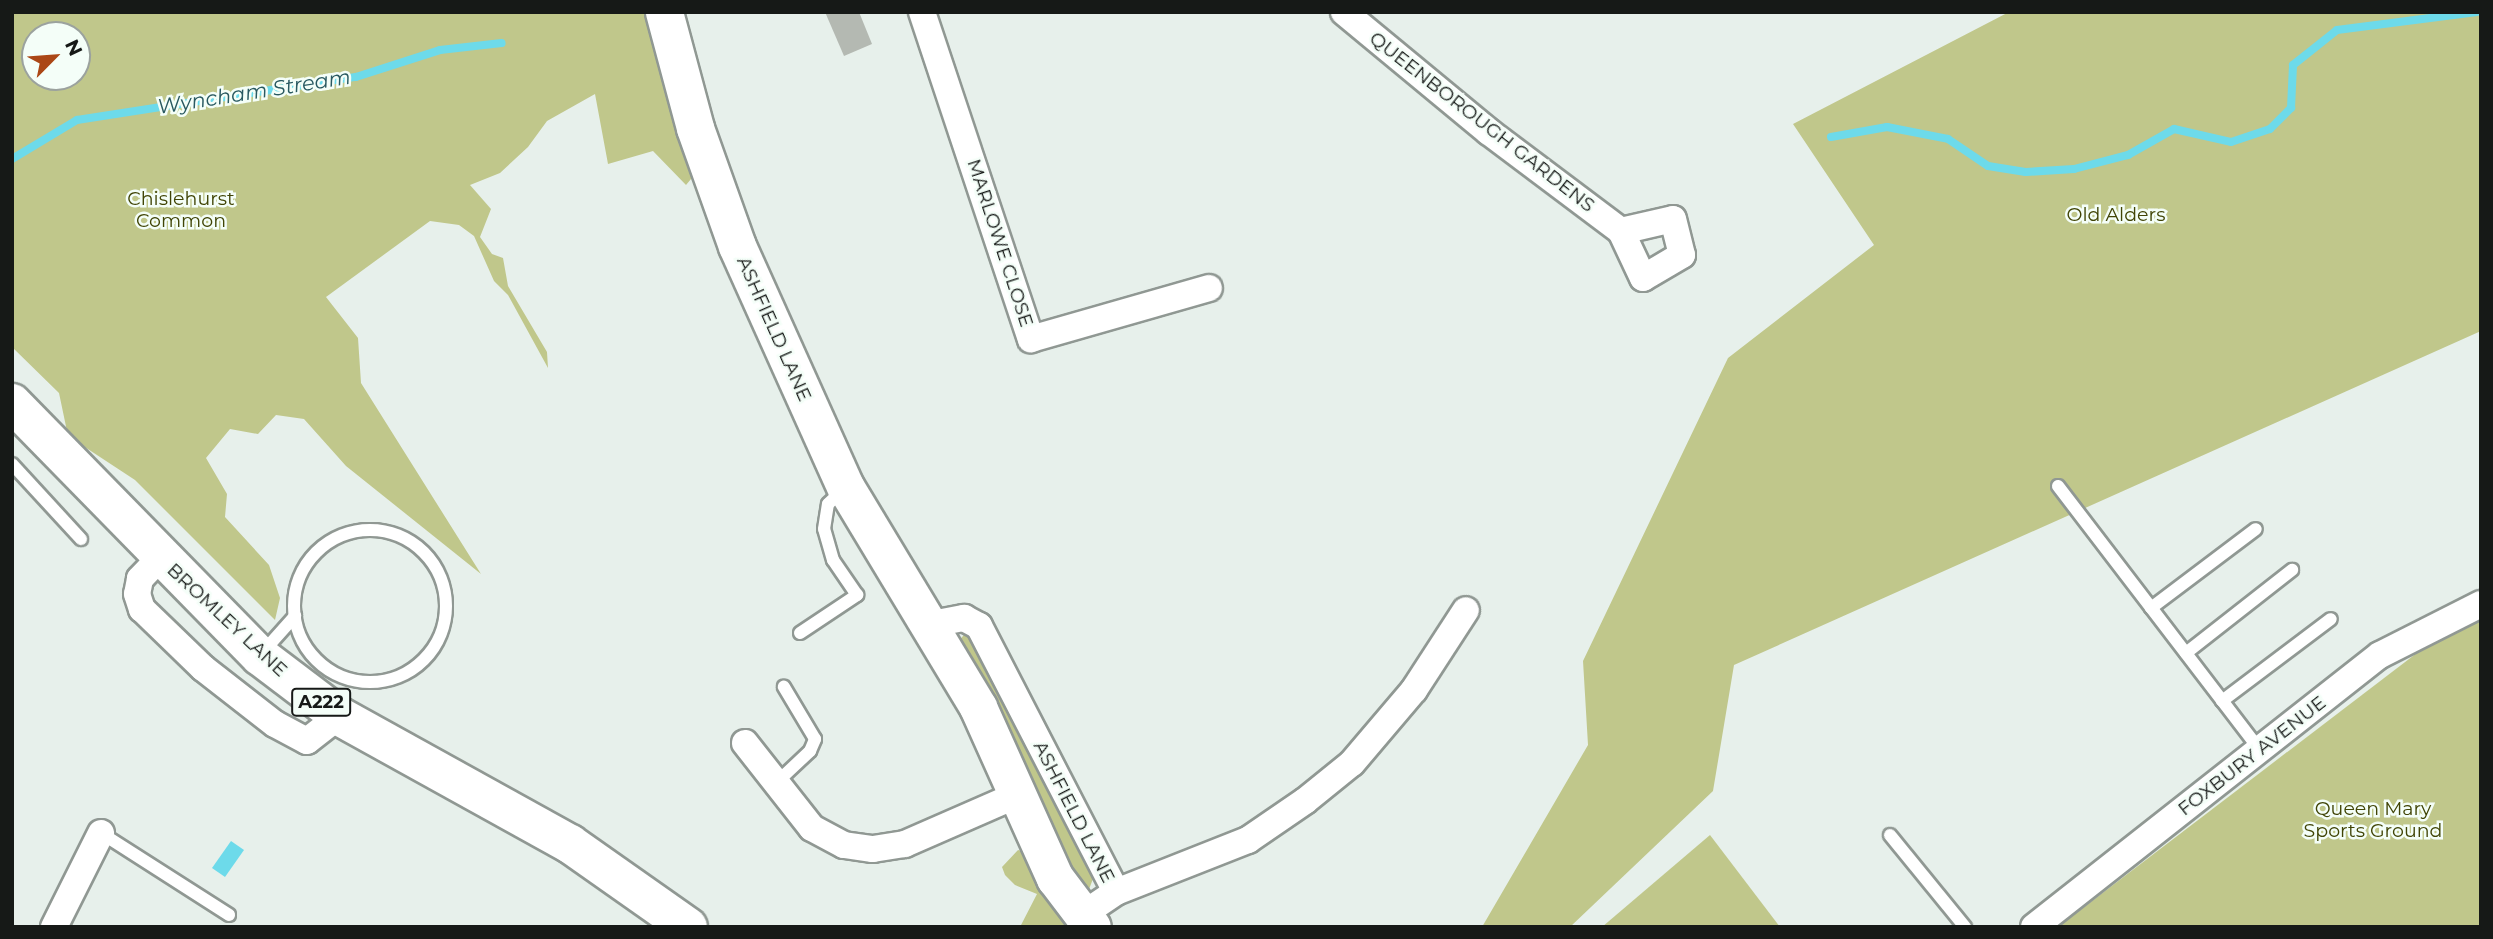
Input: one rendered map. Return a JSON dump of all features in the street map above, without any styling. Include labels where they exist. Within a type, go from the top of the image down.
[{"type":"main road","name":"BROMLEY LANE","points":[[12,403],[160,558],[260,656],[340,716],[570,844],[688,927]]},
{"type":"street","name":"ASHFIELD LANE","points":[[664,12],[695,128],[737,246],[846,488],[932,624],[978,706],[1055,878],[1087,921]]},
{"type":"street","name":"MARLOWE CLOSE","points":[[922,12],[1031,339],[1209,288]]},
{"type":"street","name":"QUEENBOROUGH GARDENS","points":[[1343,12],[1489,132],[1621,231]]},
{"type":"street","points":[[160,558],[140,579],[137,594],[142,609],[203,668],[275,723],[307,741],[340,716]]},
{"type":"street","name":"FOXBURY AVENUE","points":[[2035,927],[2379,655],[2481,604]]},
{"type":"street","points":[[1087,921],[1116,892],[1248,840],[1306,801],[1352,763],[1414,690],[1466,610]]},
{"type":"street","name":"ASHFIELD LANE","points":[[932,624],[964,618],[979,626],[1116,892]]},
{"type":"street","points":[[745,743],[812,828],[844,845],[873,849],[905,844],[1017,795]]},
{"type":"street","points":[[54,927],[101,833]]},
{"type":"lane","points":[[12,464],[80,539]]},
{"type":"lane","points":[[2058,486],[2259,749]]},
{"type":"lane","points":[[800,634],[857,595],[833,560],[824,529],[828,504],[846,488]]},
{"type":"lane","points":[[260,656],[295,616],[295,590],[305,566],[321,547],[344,533],[369,529],[394,533],[417,545],[435,565],[444,589],[446,615],[439,638],[426,658],[406,673],[383,681],[359,681],[326,667],[302,639],[295,616]]},
{"type":"lane","points":[[2151,608],[2256,529]]},
{"type":"lane","points":[[2186,653],[2292,570]]},
{"type":"lane","points":[[2222,701],[2331,619]]},
{"type":"lane","points":[[776,783],[810,751],[815,738],[784,687]]},
{"type":"lane","points":[[101,833],[229,915]]},
{"type":"lane","points":[[1890,835],[1965,927]]},
{"type":"green space","name":"Chislehurst Common","points":[[12,12],[652,12],[696,173],[686,185],[653,151],[608,164],[595,94],[547,121],[528,147],[500,173],[470,185],[491,209],[480,237],[492,254],[503,258],[508,286],[547,352],[548,368],[508,295],[494,281],[474,236],[459,225],[430,221],[326,297],[358,338],[361,383],[481,574],[346,466],[304,419],[276,415],[258,434],[230,429],[206,458],[227,494],[225,517],[269,565],[280,598],[275,620],[135,480],[68,436],[59,393],[12,347]]},
{"type":"green space","name":"Old Alders","points":[[2009,12],[2481,12],[2481,331],[1734,665],[1713,791],[1570,927],[1482,927],[1588,745],[1583,661],[1728,358],[1874,245],[1793,124]]},
{"type":"green space","name":"Queen Mary Sports Ground","points":[[2481,604],[2481,927],[2058,927]]},
{"type":"green space","points":[[967,631],[975,633],[1094,876],[1088,892],[1083,893],[959,641]]},
{"type":"green space","points":[[1710,835],[1780,927],[1602,927]]},
{"type":"green space","points":[[1018,850],[1025,852],[1071,927],[1020,927],[1037,894],[1015,885],[1005,875],[1002,867]]},
{"type":"water","points":[[231,841],[244,850],[225,877],[212,868]]},
{"type":"building","points":[[825,12],[859,12],[872,44],[844,56]]},
{"type":"waterway","name":"Wyncham Stream","points":[[1831,137],[1887,127],[1948,139],[1988,166],[2026,172],[2074,169],[2128,155],[2174,129],[2231,142],[2270,129],[2291,108],[2293,65],[2337,30],[2477,12]]},
{"type":"waterway","name":"Wyncham Stream","points":[[12,159],[77,120],[356,77],[440,50],[502,43]]}]
